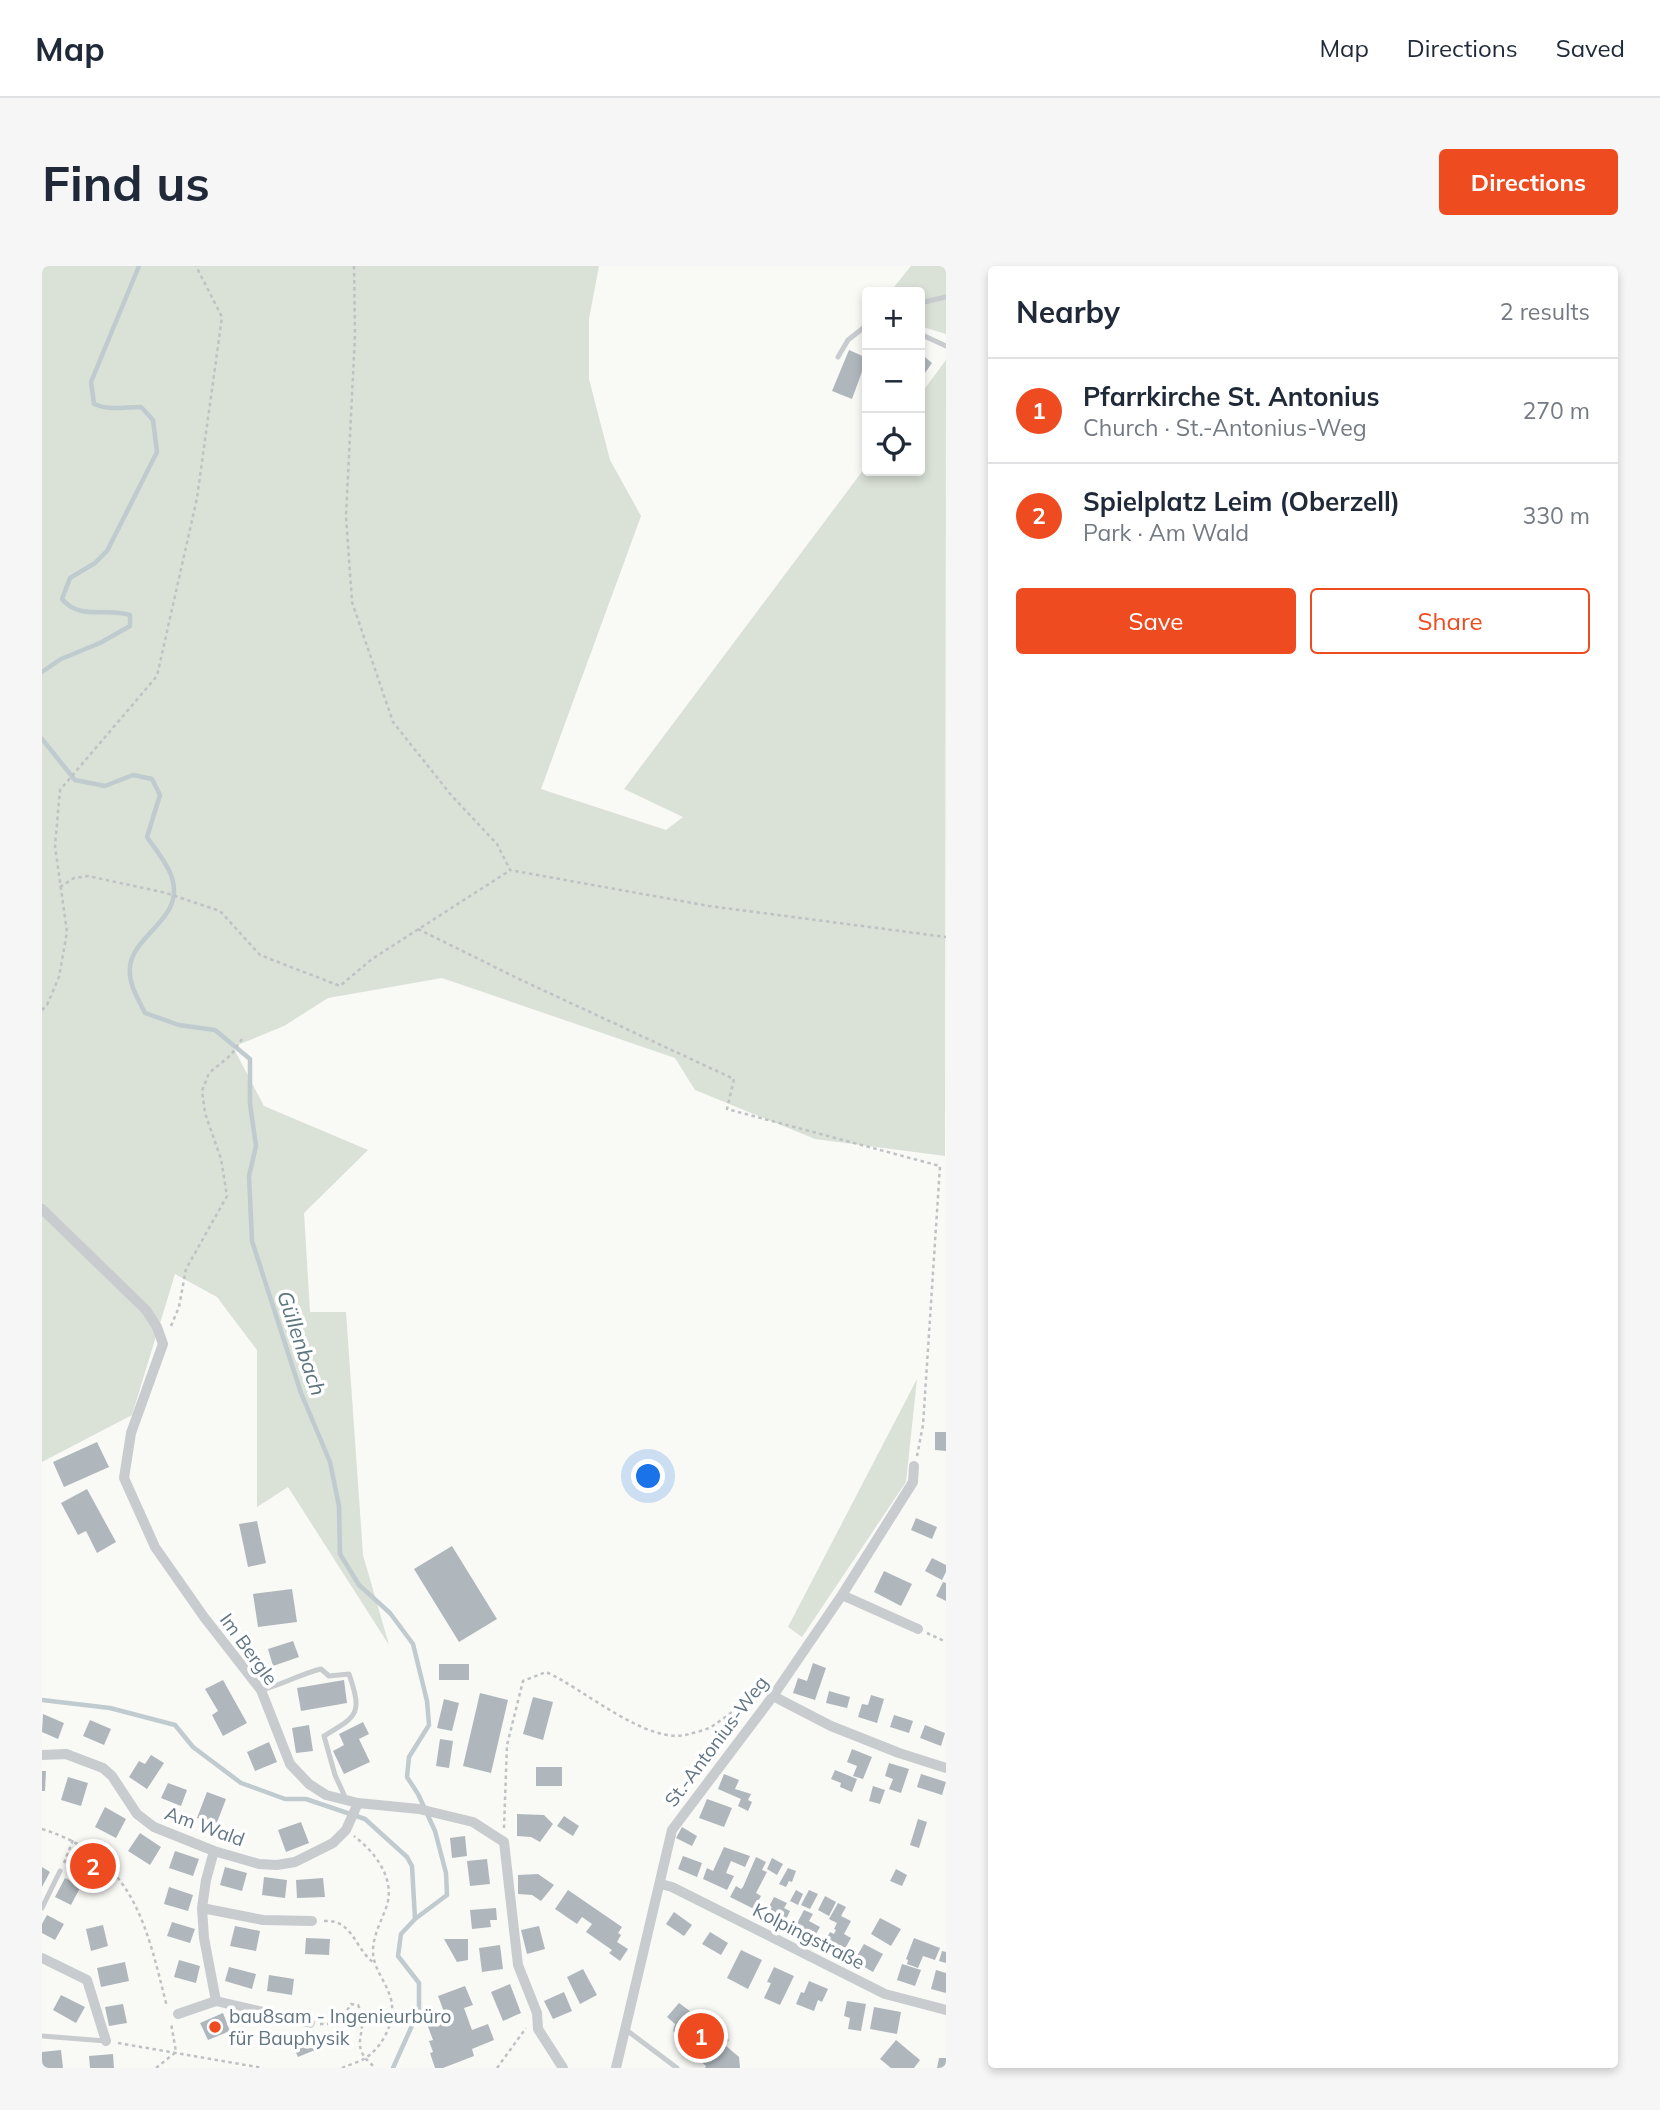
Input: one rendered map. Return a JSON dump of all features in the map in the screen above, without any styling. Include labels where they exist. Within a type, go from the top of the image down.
[{"type":"street","points":[[42,1209],[146,1310],[157,1327],[163,1344]]},
{"type":"street","name":"Im Bergle","points":[[163,1344],[131,1433],[124,1478],[155,1547],[261,1690],[290,1764],[309,1784],[326,1795],[354,1803],[419,1810],[473,1822],[504,1842]]},
{"type":"street","name":"St.-Antonius-Weg","points":[[616,2068],[672,1830],[773,1696],[842,1595],[913,1482],[914,1466]]},
{"type":"street","points":[[842,1595],[918,1629]]},
{"type":"street","points":[[773,1696],[831,1726],[946,1768]]},
{"type":"street","name":"Am Wald","points":[[42,1755],[63,1753],[103,1769],[112,1776],[137,1814],[145,1820],[174,1836],[259,1864],[287,1864],[333,1843],[347,1828]]},
{"type":"street","points":[[347,1828],[354,1803]]},
{"type":"street","points":[[504,1842],[518,1965],[537,2013],[538,2029],[563,2068]]},
{"type":"street","points":[[214,1851],[202,1908],[204,1938],[216,2001]]},
{"type":"street","name":"Kolpingstraße","points":[[661,1884],[673,1887],[886,1994],[946,2010]]},
{"type":"street","points":[[202,1908],[263,1920],[312,1921]]},
{"type":"street","points":[[42,1958],[87,1980],[106,2041]]},
{"type":"street","points":[[178,2014],[216,2001],[310,2023]]},
{"type":"lane","points":[[925,302],[946,298]]},
{"type":"lane","points":[[838,357],[848,340],[862,329]]},
{"type":"lane","points":[[925,336],[946,346]]},
{"type":"lane","points":[[261,1690],[321,1669],[329,1676],[349,1674],[355,1691],[355,1714],[352,1719],[324,1737],[335,1775],[354,1803]]},
{"type":"lane","points":[[42,1908],[60,1871]]},
{"type":"lane","points":[[625,2029],[677,2068]]},
{"type":"lane","points":[[42,2036],[106,2041]]},
{"type":"path","points":[[42,1010],[47,1005],[59,977],[67,932],[55,846],[60,790],[157,676],[194,511],[222,317],[196,266]]},
{"type":"path","points":[[354,266],[354,348],[346,516],[352,602],[393,723],[451,795],[497,844],[510,870]]},
{"type":"path","points":[[60,887],[75,878],[88,876],[166,893],[220,911],[260,955],[340,986],[372,958],[510,870],[709,906],[946,937]]},
{"type":"path","points":[[418,929],[734,1079],[727,1109],[940,1166],[923,1425],[914,1466]]},
{"type":"path","points":[[163,1344],[179,1307],[186,1269],[227,1196],[221,1159],[205,1113],[202,1091],[209,1073],[232,1055],[242,1039]]},
{"type":"path","points":[[918,1629],[946,1642]]},
{"type":"path","points":[[504,1842],[507,1745],[523,1681],[547,1672],[567,1681],[621,1716],[652,1732],[684,1736],[712,1727],[748,1702],[773,1696]]},
{"type":"path","points":[[347,1828],[374,1855],[384,1870],[389,1889],[387,1904],[375,1937],[374,1963]]},
{"type":"path","points":[[42,1829],[73,1840],[104,1863],[123,1885],[138,1909],[149,1937],[167,2004],[176,2052]]},
{"type":"path","points":[[60,1871],[73,1840]]},
{"type":"path","points":[[312,1921],[334,1920],[348,1928],[363,1955],[374,1963],[392,2000],[391,2026],[380,2043],[364,2059],[342,2068]]},
{"type":"path","points":[[310,2023],[339,2024],[351,2004],[358,2005],[363,2018],[359,2049],[364,2059],[376,2068]]},
{"type":"path","points":[[497,2068],[537,2013]]},
{"type":"path","points":[[106,2041],[262,2068]]},
{"type":"path","points":[[156,2068],[176,2052]]},
{"type":"shaded area","points":[[42,266],[599,266],[589,319],[589,379],[610,460],[641,516],[541,789],[666,830],[683,817],[624,789],[862,472],[862,476],[925,476],[925,388],[946,360],[945,1156],[815,1139],[695,1090],[675,1058],[442,978],[328,998],[284,1026],[233,1047],[264,1106],[368,1150],[304,1213],[310,1312],[346,1312],[363,1555],[389,1645],[288,1487],[257,1507],[257,1350],[217,1297],[175,1274],[132,1415],[42,1462]]},
{"type":"shaded area","points":[[911,266],[946,266],[946,334],[925,328],[925,287],[894,287]]},
{"type":"shaded area","points":[[917,1379],[906,1482],[802,1637],[788,1627]]},
{"type":"building","points":[[849,350],[862,356],[862,372],[852,399],[832,391]]},
{"type":"building","points":[[925,357],[932,363],[925,373]]},
{"type":"building","points":[[935,1432],[946,1432],[946,1451],[935,1450]]},
{"type":"building","points":[[97,1442],[109,1467],[64,1487],[53,1462]]},
{"type":"building","points":[[87,1489],[116,1542],[97,1553],[86,1531],[78,1535],[61,1503]]},
{"type":"building","points":[[916,1518],[937,1527],[932,1539],[911,1530]]},
{"type":"building","points":[[257,1521],[266,1563],[248,1567],[239,1524]]},
{"type":"building","points":[[452,1546],[497,1619],[459,1642],[414,1569]]},
{"type":"building","points":[[932,1558],[946,1565],[942,1580],[925,1571]]},
{"type":"building","points":[[884,1571],[912,1584],[901,1606],[874,1592]]},
{"type":"building","points":[[943,1582],[946,1583],[946,1601],[936,1596]]},
{"type":"building","points":[[292,1589],[297,1622],[258,1627],[253,1594]]},
{"type":"building","points":[[293,1641],[299,1657],[273,1666],[268,1649]]},
{"type":"building","points":[[813,1663],[826,1668],[815,1700],[793,1693],[798,1678],[807,1681]]},
{"type":"building","points":[[439,1664],[469,1664],[469,1680],[439,1680]]},
{"type":"building","points":[[223,1680],[247,1723],[223,1736],[212,1715],[218,1711],[205,1689]]},
{"type":"building","points":[[344,1680],[347,1703],[301,1711],[297,1688]]},
{"type":"building","points":[[829,1691],[850,1697],[847,1708],[826,1703]]},
{"type":"building","points":[[480,1693],[508,1700],[491,1773],[463,1766]]},
{"type":"building","points":[[871,1695],[884,1699],[877,1723],[858,1717],[862,1704],[868,1705]]},
{"type":"building","points":[[533,1697],[553,1702],[543,1740],[523,1734]]},
{"type":"building","points":[[444,1699],[459,1703],[452,1731],[437,1728]]},
{"type":"building","points":[[43,1714],[64,1723],[58,1739],[42,1732]]},
{"type":"building","points":[[894,1715],[913,1721],[909,1733],[890,1727]]},
{"type":"building","points":[[90,1720],[111,1729],[104,1745],[83,1736]]},
{"type":"building","points":[[363,1722],[369,1734],[359,1739],[370,1762],[344,1774],[333,1751],[344,1745],[339,1734]]},
{"type":"building","points":[[309,1725],[313,1751],[296,1753],[292,1728]]},
{"type":"building","points":[[925,1725],[945,1733],[941,1746],[920,1738]]},
{"type":"building","points":[[440,1739],[453,1741],[449,1768],[436,1766]]},
{"type":"building","points":[[269,1742],[277,1762],[255,1771],[247,1752]]},
{"type":"building","points":[[852,1749],[872,1757],[863,1779],[853,1776],[857,1766],[847,1762]]},
{"type":"building","points":[[151,1755],[164,1763],[147,1789],[129,1777],[139,1761],[145,1764]]},
{"type":"building","points":[[889,1763],[909,1769],[901,1793],[889,1789],[893,1779],[885,1776]]},
{"type":"building","points":[[536,1767],[562,1767],[562,1786],[536,1786]]},
{"type":"building","points":[[835,1770],[857,1779],[852,1792],[831,1779]]},
{"type":"building","points":[[42,1771],[46,1771],[45,1791],[42,1791]]},
{"type":"building","points":[[724,1774],[739,1780],[735,1789],[751,1794],[748,1800],[752,1802],[748,1811],[738,1806],[741,1799],[718,1789]]},
{"type":"building","points":[[921,1774],[946,1782],[942,1795],[917,1787]]},
{"type":"building","points":[[68,1777],[88,1783],[81,1806],[61,1800]]},
{"type":"building","points":[[168,1783],[187,1790],[181,1806],[161,1798]]},
{"type":"building","points":[[873,1786],[885,1790],[880,1804],[869,1801]]},
{"type":"building","points":[[207,1792],[226,1799],[216,1825],[197,1818]]},
{"type":"building","points":[[707,1799],[732,1808],[724,1827],[699,1818]]},
{"type":"building","points":[[105,1807],[126,1819],[116,1838],[95,1827]]},
{"type":"building","points":[[517,1814],[544,1815],[553,1824],[540,1842],[531,1837],[517,1836]]},
{"type":"building","points":[[564,1816],[579,1826],[573,1836],[557,1826]]},
{"type":"building","points":[[918,1819],[927,1822],[919,1848],[910,1845]]},
{"type":"building","points":[[301,1822],[309,1843],[286,1852],[278,1830]]},
{"type":"building","points":[[682,1827],[697,1836],[692,1846],[676,1838]]},
{"type":"building","points":[[140,1833],[161,1847],[150,1865],[128,1851]]},
{"type":"building","points":[[465,1836],[467,1856],[452,1858],[450,1838]]},
{"type":"building","points":[[724,1847],[750,1856],[745,1867],[731,1861],[726,1873],[734,1876],[727,1890],[703,1879],[707,1868],[713,1871]]},
{"type":"building","points":[[175,1851],[199,1859],[193,1876],[169,1868]]},
{"type":"building","points":[[683,1856],[702,1863],[697,1877],[678,1869]]},
{"type":"building","points":[[756,1857],[766,1862],[762,1870],[767,1872],[756,1893],[761,1896],[754,1909],[730,1897],[736,1886],[741,1889],[743,1887]]},
{"type":"building","points":[[772,1858],[783,1864],[777,1875],[767,1869]]},
{"type":"building","points":[[487,1859],[490,1884],[470,1886],[467,1861]]},
{"type":"building","points":[[42,1867],[50,1872],[42,1887]]},
{"type":"building","points":[[225,1867],[247,1873],[242,1891],[220,1885]]},
{"type":"building","points":[[788,1868],[796,1871],[792,1882],[789,1881],[786,1887],[779,1884]]},
{"type":"building","points":[[896,1869],[907,1875],[902,1886],[890,1881]]},
{"type":"building","points":[[538,1874],[554,1885],[541,1901],[532,1895],[518,1894],[518,1875]]},
{"type":"building","points":[[264,1877],[287,1880],[285,1898],[262,1895]]},
{"type":"building","points":[[65,1878],[81,1886],[71,1905],[55,1897]]},
{"type":"building","points":[[323,1878],[325,1897],[297,1898],[296,1880]]},
{"type":"building","points":[[169,1887],[193,1895],[188,1911],[164,1904]]},
{"type":"building","points":[[568,1890],[622,1927],[617,1942],[628,1949],[620,1961],[609,1953],[612,1950],[586,1932],[592,1924],[582,1917],[577,1924],[555,1909]]},
{"type":"building","points":[[796,1890],[803,1894],[798,1905],[790,1901]]},
{"type":"building","points":[[809,1890],[818,1894],[810,1909],[801,1905]]},
{"type":"building","points":[[825,1896],[836,1902],[829,1916],[818,1910]]},
{"type":"building","points":[[774,1897],[787,1903],[784,1908],[790,1911],[784,1924],[765,1914]]},
{"type":"building","points":[[838,1903],[846,1907],[841,1916],[851,1921],[844,1934],[851,1938],[842,1954],[823,1944],[830,1932],[834,1934],[836,1930],[834,1929],[837,1923],[829,1919]]},
{"type":"building","points":[[496,1908],[497,1920],[490,1920],[491,1927],[472,1929],[470,1910]]},
{"type":"building","points":[[804,1910],[813,1914],[809,1921],[820,1927],[813,1939],[794,1929]]},
{"type":"building","points":[[674,1912],[692,1925],[684,1936],[666,1924]]},
{"type":"building","points":[[47,1915],[64,1924],[55,1940],[42,1933],[42,1924]]},
{"type":"building","points":[[880,1918],[901,1929],[891,1946],[871,1934]]},
{"type":"building","points":[[172,1922],[195,1929],[190,1943],[167,1936]]},
{"type":"building","points":[[103,1925],[108,1946],[91,1951],[86,1929]]},
{"type":"building","points":[[235,1926],[260,1931],[256,1951],[230,1946]]},
{"type":"building","points":[[539,1926],[545,1949],[527,1954],[521,1930]]},
{"type":"building","points":[[710,1932],[728,1943],[721,1955],[702,1944]]},
{"type":"building","points":[[306,1938],[330,1939],[329,1955],[305,1954]]},
{"type":"building","points":[[914,1938],[940,1948],[935,1960],[923,1956],[918,1968],[907,1964],[906,1959]]},
{"type":"building","points":[[444,1939],[468,1939],[468,1960],[457,1962]]},
{"type":"building","points":[[864,1944],[883,1954],[873,1972],[854,1961]]},
{"type":"building","points":[[500,1945],[503,1969],[482,1972],[479,1948]]},
{"type":"building","points":[[741,1950],[762,1960],[748,1989],[727,1978]]},
{"type":"building","points":[[942,1951],[946,1952],[946,1963],[939,1961]]},
{"type":"building","points":[[179,1960],[200,1966],[196,1983],[174,1977]]},
{"type":"building","points":[[125,1962],[129,1981],[101,1987],[97,1968]]},
{"type":"building","points":[[902,1964],[921,1970],[915,1986],[897,1980]]},
{"type":"building","points":[[229,1967],[256,1974],[252,1989],[225,1981]]},
{"type":"building","points":[[774,1967],[794,1976],[780,2005],[764,1998]]},
{"type":"building","points":[[583,1969],[597,1995],[580,2004],[567,1977]]},
{"type":"building","points":[[936,1970],[946,1973],[946,1993],[931,1989]]},
{"type":"building","points":[[269,1975],[294,1979],[292,1995],[267,1991]]},
{"type":"building","points":[[809,1981],[828,1989],[822,2002],[818,2000],[814,2011],[796,2004]]},
{"type":"building","points":[[510,1984],[521,2013],[503,2021],[491,1992]]},
{"type":"building","points":[[465,1986],[473,2005],[464,2008],[472,2030],[488,2024],[494,2040],[472,2049],[474,2056],[443,2068],[435,2068],[429,2041],[433,2040],[427,2024],[446,2017],[438,1996]]},
{"type":"building","points":[[564,1992],[572,2011],[553,2019],[544,2001]]},
{"type":"building","points":[[61,1995],[85,2007],[76,2023],[53,2010]]},
{"type":"building","points":[[847,2001],[866,2004],[861,2031],[848,2029],[850,2018],[844,2016]]},
{"type":"building","points":[[679,2003],[729,2040],[725,2045],[739,2057],[740,2068],[705,2068],[698,2059],[697,2051],[673,2031],[675,2024],[667,2017]]},
{"type":"building","points":[[123,2004],[127,2023],[109,2026],[105,2007]]},
{"type":"building","points":[[874,2007],[901,2012],[897,2034],[870,2029]]},
{"type":"building","name":"bau8sam - Ingenieurbüro für Bauphysik","points":[[223,2013],[230,2031],[208,2040],[200,2023]]},
{"type":"building","points":[[313,2032],[320,2048],[298,2057],[291,2041]]},
{"type":"building","points":[[896,2040],[920,2060],[914,2068],[891,2068],[880,2059]]},
{"type":"building","points":[[61,2050],[63,2068],[42,2068],[42,2052]]},
{"type":"building","points":[[113,2054],[114,2068],[90,2068],[89,2056]]},
{"type":"building","points":[[939,2058],[946,2058],[946,2068],[937,2068]]},
{"type":"waterway","name":"Güllenbach","points":[[42,672],[61,659],[100,643],[130,626],[130,615],[85,612],[69,606],[62,599],[70,578],[95,563],[107,551],[157,452],[153,420],[141,407],[111,408],[94,404],[91,382],[139,266]]},
{"type":"waterway","name":"Güllenbach","points":[[42,739],[75,780],[105,786],[133,775],[152,779],[160,795],[147,837],[168,867],[174,892],[165,915],[133,955],[130,967],[132,985],[145,1013],[179,1025],[215,1030],[250,1059],[250,1104],[256,1146],[249,1176],[252,1241],[301,1393],[330,1462],[339,1506],[340,1554],[359,1585],[390,1613],[413,1644],[427,1701],[429,1725],[409,1757],[407,1777],[435,1831],[446,1873],[447,1895],[415,1919],[401,1934],[398,1956],[419,1983],[419,2010],[393,2068]]},
{"type":"waterway","points":[[42,1700],[110,1708],[175,1725],[193,1747],[241,1783],[285,1799],[306,1799],[365,1819],[407,1857],[412,1866],[415,1919]]},
{"type":"place","name":"Spielplatz Leim (Oberzell)","points":[[93,1866]]},
{"type":"place","name":"bau8sam - Ingenieurbüro für Bauphysik","points":[[215,2027]]},
{"type":"place","name":"Pfarrkirche St. Antonius","points":[[701,2036]]}]
